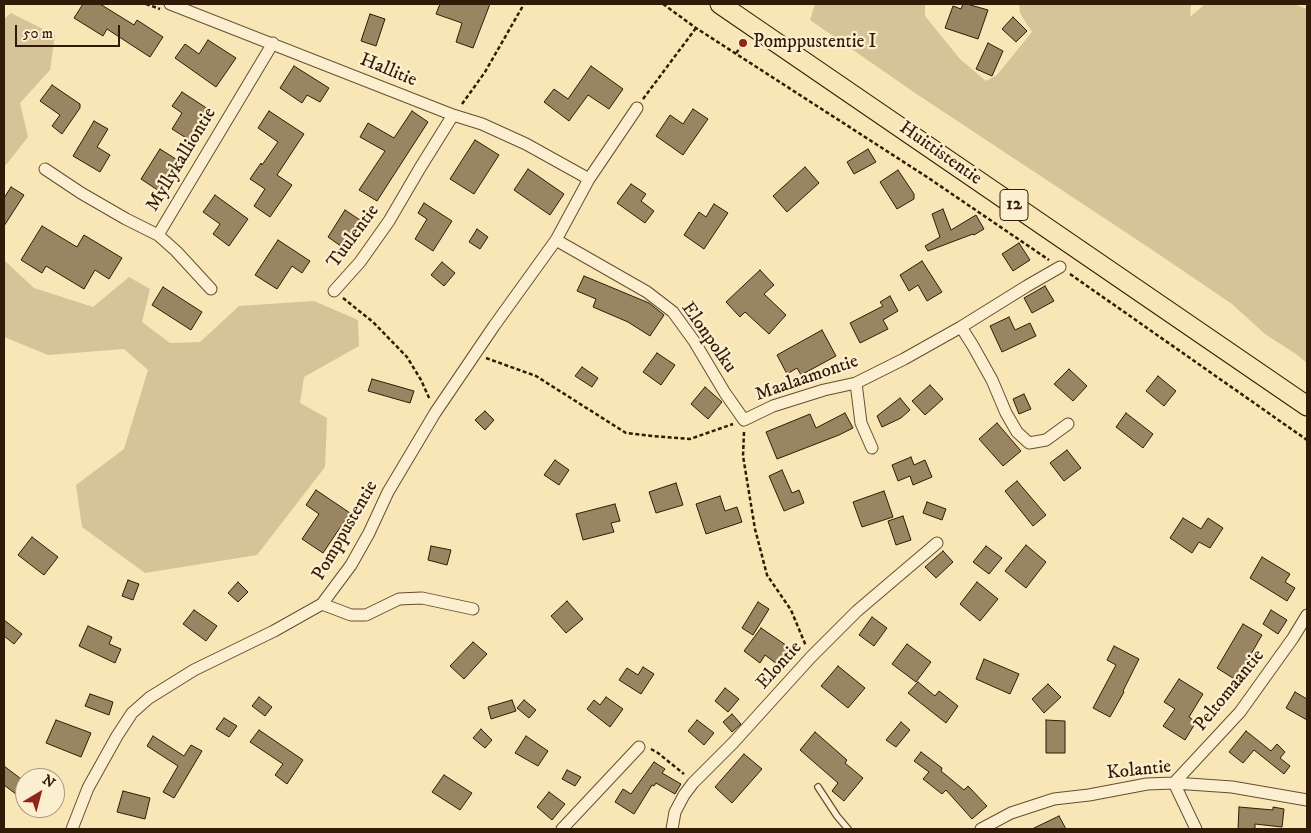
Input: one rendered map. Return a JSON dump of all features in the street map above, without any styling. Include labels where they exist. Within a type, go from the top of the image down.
[{"type":"highway","name":"Huittistentie","points":[[720,4],[1307,406]]},
{"type":"street","name":"Hallitie","points":[[170,4],[273,43],[454,116],[482,124],[526,144],[589,179]]},
{"type":"street","name":"Myllykalliontie","points":[[46,169],[81,193],[158,235],[273,43]]},
{"type":"street","name":"Pomppustentie","points":[[72,829],[88,788],[117,736],[132,714],[149,698],[194,670],[274,631],[322,604],[351,565],[369,533],[388,492],[435,413],[556,240],[589,179],[637,108]]},
{"type":"street","name":"Tuulentie","points":[[334,292],[360,262],[388,221],[454,116]]},
{"type":"street","points":[[158,235],[176,251],[211,289]]},
{"type":"street","name":"Elonpolku","points":[[556,240],[647,292],[673,312],[694,341],[725,393],[744,420]]},
{"type":"street","name":"Maalaamontie","points":[[744,420],[773,406],[824,390],[856,383],[961,327],[1060,267]]},
{"type":"street","points":[[961,327],[992,380],[1016,432],[1029,443],[1046,440],[1068,424]]},
{"type":"street","points":[[856,383],[861,423],[872,448]]},
{"type":"street","name":"Elontie","points":[[672,829],[675,812],[693,783],[857,611],[937,543]]},
{"type":"street","points":[[322,604],[352,615],[366,615],[399,599],[422,598],[473,610]]},
{"type":"street","name":"Peltomaantie","points":[[1174,783],[1240,712],[1293,638],[1307,615]]},
{"type":"street","points":[[562,829],[640,747]]},
{"type":"street","points":[[1174,783],[1196,829]]},
{"type":"street","name":"Kolantie","points":[[981,829],[1011,813],[1054,799],[1089,795],[1147,784],[1174,783],[1232,787],[1307,800]]},
{"type":"lane","points":[[818,787],[848,829]]},
{"type":"path","points":[[454,116],[484,72],[524,4]]},
{"type":"path","points":[[663,4],[696,28],[928,176],[1307,440]]},
{"type":"path","points":[[637,108],[696,28]]},
{"type":"path","name":"Tuulentie","points":[[334,292],[373,322],[408,357],[421,380],[435,413]]},
{"type":"path","points":[[476,354],[536,376],[626,433],[690,439],[744,420],[743,456],[755,529],[768,575],[791,610],[811,658]]},
{"type":"path","points":[[640,747],[647,747],[658,753],[678,768],[693,783]]},
{"type":"shaded area","points":[[815,4],[925,4],[925,16],[960,59],[986,81],[997,75],[1032,32],[1020,13],[1019,4],[1191,4],[1190,17],[1205,4],[1294,4],[1307,9],[1307,363],[1265,334],[1232,304],[915,93],[810,20]]},
{"type":"shaded area","points":[[11,13],[55,35],[50,70],[20,103],[28,137],[4,166],[4,19]]},
{"type":"shaded area","points":[[4,260],[34,288],[93,307],[129,277],[150,289],[142,322],[170,343],[200,342],[239,306],[314,301],[358,320],[359,346],[304,377],[300,403],[327,418],[325,467],[257,555],[145,573],[82,527],[76,485],[124,449],[148,370],[124,349],[48,355],[4,337]]},
{"type":"building","points":[[83,4],[100,4],[134,25],[137,20],[163,37],[150,57],[107,29],[103,36],[74,18]]},
{"type":"building","points":[[440,4],[490,4],[473,48],[456,42],[462,23],[436,14]]},
{"type":"building","points":[[963,4],[988,10],[978,39],[945,28],[953,6],[961,9]]},
{"type":"building","points":[[370,14],[385,19],[376,46],[361,41]]},
{"type":"building","points":[[1013,17],[1027,31],[1016,42],[1002,29]]},
{"type":"building","points":[[208,40],[236,58],[216,87],[175,58],[185,44],[199,54]]},
{"type":"building","points":[[988,43],[1003,51],[992,76],[976,69]]},
{"type":"building","points":[[294,66],[329,88],[320,102],[307,95],[302,103],[280,88]]},
{"type":"building","points":[[591,66],[623,89],[609,109],[588,95],[569,121],[544,102],[554,89],[568,99]]},
{"type":"building","points":[[52,85],[80,104],[80,108],[62,134],[52,126],[60,115],[40,101]]},
{"type":"building","points":[[182,92],[211,111],[191,141],[172,129],[182,113],[172,106]]},
{"type":"building","points":[[693,109],[708,119],[683,155],[656,136],[670,115],[683,124]]},
{"type":"building","points":[[269,111],[304,134],[277,175],[292,185],[270,217],[254,206],[265,189],[250,179],[278,142],[258,128]]},
{"type":"building","points":[[412,111],[428,122],[377,201],[359,190],[385,151],[360,137],[368,123],[394,138]]},
{"type":"building","points":[[94,121],[108,129],[97,147],[110,155],[100,172],[73,156]]},
{"type":"building","points":[[475,140],[499,155],[474,194],[450,179]]},
{"type":"building","points":[[160,149],[179,161],[159,191],[141,179]]},
{"type":"building","points":[[868,149],[876,162],[854,174],[847,162]]},
{"type":"building","points":[[805,167],[819,183],[787,212],[773,196]]},
{"type":"building","points":[[528,169],[564,194],[550,215],[514,190]]},
{"type":"building","points":[[898,170],[914,194],[914,199],[897,209],[880,182]]},
{"type":"building","points":[[631,184],[646,194],[641,201],[654,211],[645,223],[617,203]]},
{"type":"building","points":[[11,187],[24,195],[4,226],[4,198]]},
{"type":"building","points":[[215,195],[248,219],[229,246],[213,234],[220,224],[203,212]]},
{"type":"building","points":[[424,203],[452,221],[433,251],[415,239],[427,219],[418,213]]},
{"type":"building","points":[[714,204],[728,213],[704,249],[684,235],[699,212],[706,217]]},
{"type":"building","points":[[943,209],[951,230],[976,215],[984,229],[974,235],[928,251],[925,246],[940,237],[932,214]]},
{"type":"building","points":[[345,210],[363,222],[345,249],[328,237]]},
{"type":"building","points":[[42,226],[77,247],[84,235],[122,258],[109,279],[95,270],[84,289],[46,266],[42,273],[21,260]]},
{"type":"building","points":[[477,229],[488,237],[480,249],[469,242]]},
{"type":"building","points":[[278,240],[310,261],[302,273],[292,266],[277,289],[255,275]]},
{"type":"building","points":[[1019,243],[1030,260],[1013,271],[1002,254]]},
{"type":"building","points":[[922,261],[942,292],[927,301],[918,285],[909,291],[900,275]]},
{"type":"building","points":[[442,262],[455,273],[444,286],[431,275]]},
{"type":"building","points":[[760,270],[774,285],[764,294],[786,315],[769,334],[745,312],[740,317],[726,302]]},
{"type":"building","points":[[584,276],[649,303],[664,315],[650,336],[628,322],[593,307],[596,299],[577,291]]},
{"type":"building","points":[[1045,286],[1054,301],[1032,313],[1024,298]]},
{"type":"building","points":[[163,287],[202,312],[191,330],[152,305]]},
{"type":"building","points":[[890,296],[898,311],[883,320],[888,329],[860,343],[850,323],[883,306],[880,302]]},
{"type":"building","points":[[1009,317],[1015,330],[1030,323],[1036,336],[1002,352],[990,326]]},
{"type":"building","points":[[822,330],[836,356],[801,375],[797,368],[787,374],[777,355]]},
{"type":"building","points":[[657,353],[675,365],[661,385],[643,372]]},
{"type":"building","points":[[582,367],[598,378],[592,387],[575,376]]},
{"type":"building","points":[[1069,369],[1087,386],[1073,401],[1054,384]]},
{"type":"building","points":[[1158,376],[1176,391],[1164,406],[1146,391]]},
{"type":"building","points":[[372,379],[414,391],[410,403],[368,391]]},
{"type":"building","points":[[930,385],[943,399],[925,415],[912,401]]},
{"type":"building","points":[[705,387],[722,402],[708,419],[691,404]]},
{"type":"building","points":[[1024,394],[1031,409],[1019,414],[1013,399]]},
{"type":"building","points":[[900,398],[910,410],[901,418],[882,427],[877,416]]},
{"type":"building","points":[[485,411],[494,420],[485,430],[475,420]]},
{"type":"building","points":[[845,413],[853,428],[777,459],[766,432],[810,414],[816,428]]},
{"type":"building","points":[[1126,413],[1153,434],[1143,448],[1116,427]]},
{"type":"building","points":[[997,423],[1021,451],[1003,466],[979,439]]},
{"type":"building","points":[[1067,450],[1081,468],[1064,481],[1050,463]]},
{"type":"building","points":[[911,457],[914,465],[925,460],[932,477],[913,485],[910,476],[898,481],[892,465]]},
{"type":"building","points":[[555,460],[569,470],[559,485],[544,475]]},
{"type":"building","points":[[782,470],[792,493],[799,490],[804,503],[784,511],[769,476]]},
{"type":"building","points":[[1017,481],[1046,515],[1033,526],[1005,491]]},
{"type":"building","points":[[676,483],[683,505],[656,513],[649,492]]},
{"type":"building","points":[[316,490],[350,513],[323,553],[302,539],[319,514],[306,505]]},
{"type":"building","points":[[884,491],[893,517],[862,527],[853,502]]},
{"type":"building","points":[[720,496],[725,511],[737,507],[742,522],[706,534],[696,504]]},
{"type":"building","points":[[927,502],[946,509],[942,520],[923,513]]},
{"type":"building","points":[[615,504],[620,521],[611,523],[614,532],[583,540],[576,514]]},
{"type":"building","points":[[903,516],[911,540],[896,545],[888,521]]},
{"type":"building","points":[[1183,518],[1201,529],[1208,518],[1223,528],[1210,548],[1199,542],[1192,553],[1170,538]]},
{"type":"building","points":[[32,537],[58,557],[44,575],[18,555]]},
{"type":"building","points":[[1026,545],[1046,562],[1026,588],[1005,571]]},
{"type":"building","points":[[431,546],[451,550],[447,565],[428,560]]},
{"type":"building","points":[[986,546],[1002,558],[989,574],[973,562]]},
{"type":"building","points":[[943,551],[953,562],[936,578],[925,567]]},
{"type":"building","points":[[1262,557],[1290,574],[1285,582],[1295,588],[1287,601],[1250,578]]},
{"type":"building","points":[[128,580],[139,584],[133,600],[122,596]]},
{"type":"building","points":[[238,582],[248,592],[238,602],[228,593]]},
{"type":"building","points":[[977,582],[998,599],[980,621],[960,604]]},
{"type":"building","points":[[567,601],[583,619],[566,633],[551,616]]},
{"type":"building","points":[[758,602],[769,609],[753,635],[742,628]]},
{"type":"building","points":[[194,610],[217,626],[206,641],[183,624]]},
{"type":"building","points":[[1271,610],[1287,620],[1278,634],[1263,624]]},
{"type":"building","points":[[872,617],[887,628],[874,646],[859,635]]},
{"type":"building","points":[[4,620],[22,634],[14,644],[4,636]]},
{"type":"building","points":[[1243,624],[1262,635],[1236,680],[1217,668]]},
{"type":"building","points":[[88,626],[112,637],[109,644],[121,649],[115,663],[79,646]]},
{"type":"building","points":[[761,628],[793,650],[781,667],[765,655],[760,663],[744,651]]},
{"type":"building","points":[[473,642],[487,654],[464,679],[450,666]]},
{"type":"building","points":[[907,644],[931,662],[916,682],[892,664]]},
{"type":"building","points":[[1114,646],[1139,659],[1110,717],[1093,708],[1116,665],[1107,660]]},
{"type":"building","points":[[984,659],[1019,674],[1010,694],[976,679]]},
{"type":"building","points":[[838,666],[865,688],[848,708],[821,686]]},
{"type":"building","points":[[643,667],[654,674],[641,694],[619,680],[627,668],[638,675]]},
{"type":"building","points":[[1179,679],[1203,694],[1189,717],[1196,722],[1185,740],[1163,726],[1175,709],[1164,702]]},
{"type":"building","points":[[918,682],[935,696],[939,691],[958,706],[946,723],[908,693]]},
{"type":"building","points":[[1048,684],[1061,697],[1044,713],[1032,699]]},
{"type":"building","points":[[725,688],[739,699],[728,712],[715,701]]},
{"type":"building","points":[[1295,692],[1307,699],[1307,720],[1286,708]]},
{"type":"building","points":[[90,694],[113,702],[109,715],[85,706]]},
{"type":"building","points":[[259,697],[272,707],[265,716],[252,706]]},
{"type":"building","points":[[606,697],[623,709],[610,727],[587,709],[594,700],[600,705]]},
{"type":"building","points":[[512,700],[516,711],[491,719],[488,707]]},
{"type":"building","points":[[524,700],[536,710],[529,718],[517,708]]},
{"type":"building","points":[[732,714],[741,724],[732,732],[723,722]]},
{"type":"building","points":[[224,718],[237,726],[229,737],[216,729]]},
{"type":"building","points":[[56,720],[91,733],[81,757],[46,743]]},
{"type":"building","points":[[697,720],[714,733],[704,745],[688,731]]},
{"type":"building","points":[[1046,720],[1065,721],[1065,753],[1046,753]]},
{"type":"building","points":[[901,722],[910,730],[896,747],[886,740]]},
{"type":"building","points":[[481,729],[492,740],[485,748],[473,738]]},
{"type":"building","points":[[259,730],[303,760],[287,784],[275,775],[283,764],[250,742]]},
{"type":"building","points":[[1246,731],[1271,751],[1277,744],[1285,752],[1280,758],[1290,766],[1284,774],[1254,750],[1243,763],[1229,752]]},
{"type":"building","points":[[815,732],[847,760],[845,763],[863,778],[844,801],[832,791],[838,783],[800,750]]},
{"type":"building","points":[[153,736],[184,756],[191,745],[202,751],[174,798],[163,792],[178,766],[147,746]]},
{"type":"building","points":[[526,736],[548,751],[538,766],[515,753]]},
{"type":"building","points":[[921,752],[942,768],[941,771],[964,790],[968,786],[987,806],[972,819],[946,790],[942,794],[923,779],[929,772],[914,761]]},
{"type":"building","points":[[744,754],[762,769],[732,803],[715,787]]},
{"type":"building","points":[[654,762],[665,769],[662,773],[681,784],[675,794],[656,783],[654,786],[652,785],[634,814],[615,802],[623,789],[631,794]]},
{"type":"building","points":[[4,766],[15,774],[15,793],[4,785]]},
{"type":"building","points":[[567,770],[581,777],[575,786],[562,779]]},
{"type":"building","points":[[444,775],[472,793],[460,810],[432,792]]},
{"type":"building","points":[[123,791],[150,798],[145,819],[117,812]]},
{"type":"building","points":[[549,792],[565,804],[552,820],[537,807]]},
{"type":"building","points":[[1239,807],[1273,810],[1273,807],[1284,809],[1282,827],[1255,824],[1255,829],[1238,829]]},
{"type":"building","points":[[1059,816],[1066,829],[1032,829]]},
{"type":"place","name":"Pomppustentie I","points":[[743,43]]}]
